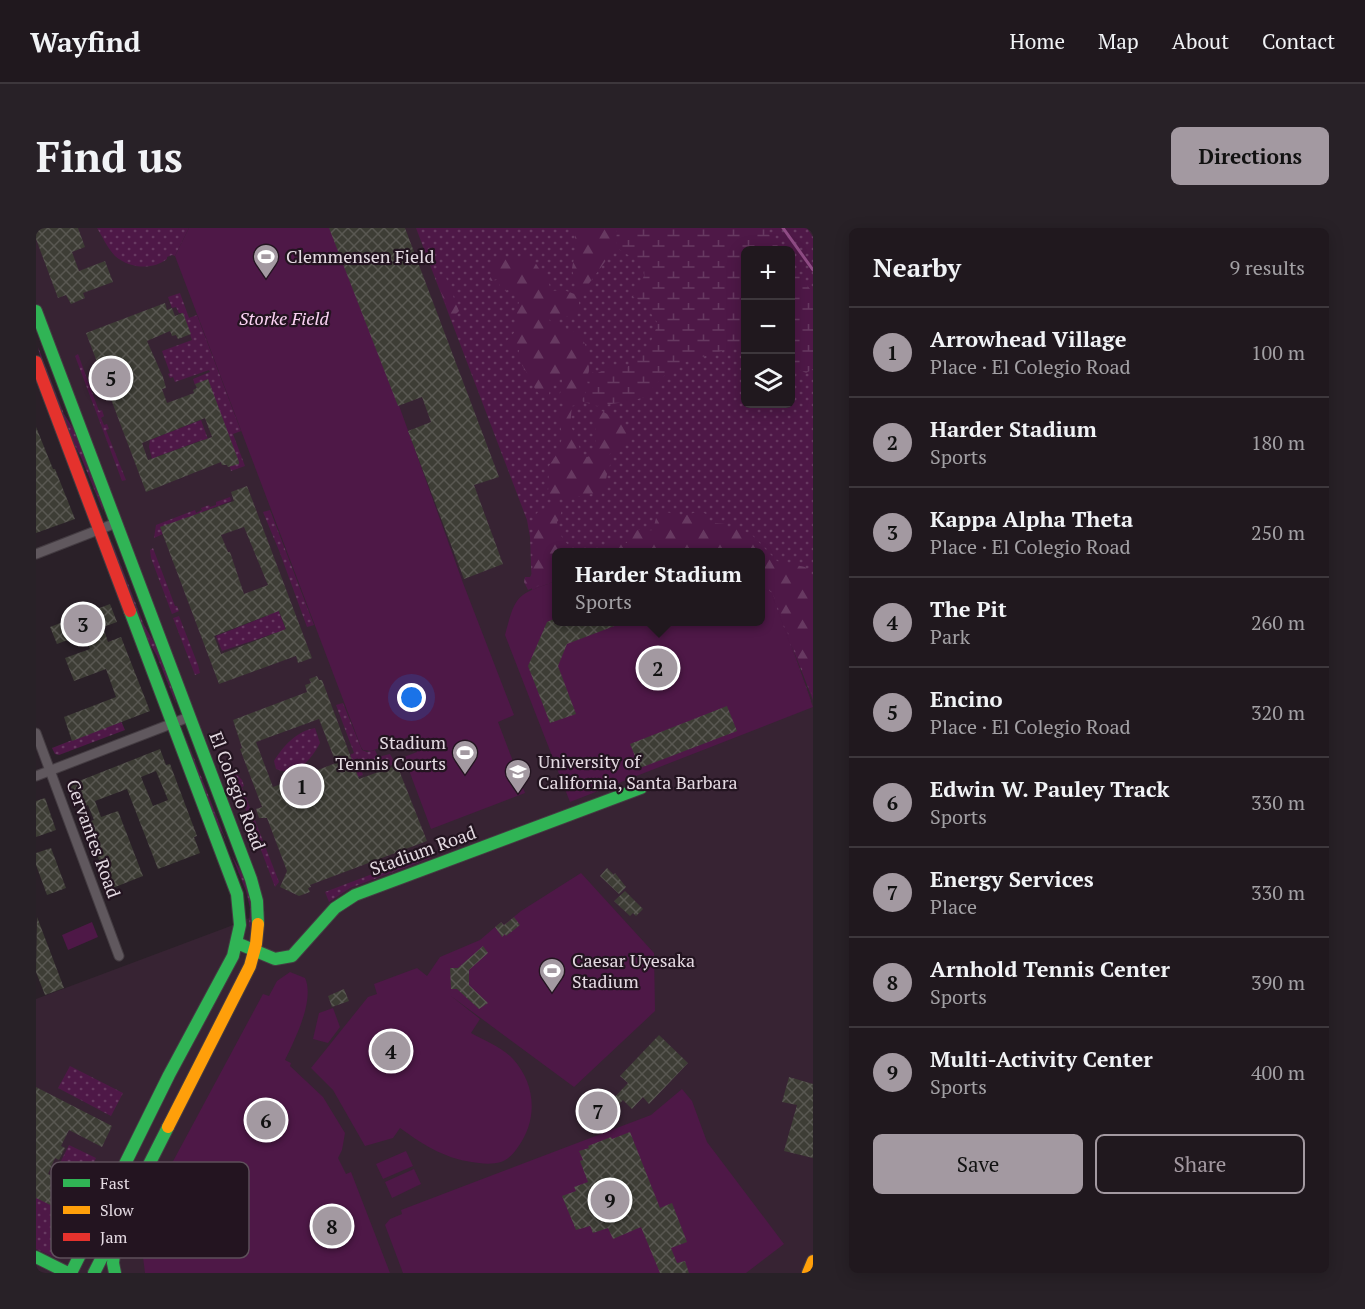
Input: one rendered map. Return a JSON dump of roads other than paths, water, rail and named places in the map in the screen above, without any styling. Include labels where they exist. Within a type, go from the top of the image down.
[{"type":"main road","name":"El Colegio Road","points":[[36,311],[40,330],[116,523],[257,898],[259,915],[255,952],[250,966],[150,1162]]},
{"type":"main road","name":"El Colegio Road","points":[[36,362],[241,908],[237,943],[126,1162]]},
{"type":"main road","name":"Stadium Road","points":[[237,943],[274,959],[292,956],[335,908],[354,895],[641,788]]},
{"type":"main road","points":[[36,1257],[69,1273]]},
{"type":"main road","name":"El Colegio Road","points":[[69,1273],[77,1258]]},
{"type":"main road","name":"El Colegio Road","points":[[94,1273],[102,1258]]},
{"type":"main road","points":[[113,1258],[115,1273]]},
{"type":"main road","points":[[808,1273],[813,1261]]},
{"type":"street","points":[[36,554],[116,523]]},
{"type":"street","points":[[36,776],[189,717]]},
{"type":"street","name":"Cervantes Road","points":[[36,733],[119,956]]},
{"type":"waterway","points":[[783,228],[813,270]]},
{"type":"place","name":"Clemmensen Field","points":[[266,280]]},
{"type":"place","name":"Encino","points":[[111,378]]},
{"type":"place","name":"Kappa Alpha Theta","points":[[83,624]]},
{"type":"place","name":"Harder Stadium","points":[[658,668]]},
{"type":"place","name":"Stadium Tennis Courts","points":[[465,776]]},
{"type":"place","name":"Arrowhead Village","points":[[302,786]]},
{"type":"place","name":"University of California, Santa Barbara","points":[[518,795]]},
{"type":"place","name":"Caesar Uyesaka Stadium","points":[[552,994]]},
{"type":"place","name":"The Pit","points":[[391,1051]]},
{"type":"place","name":"Energy Services","points":[[598,1111]]},
{"type":"place","name":"Edwin W. Pauley Track","points":[[266,1120]]},
{"type":"place","name":"Multi-Activity Center","points":[[610,1200]]},
{"type":"place","name":"Arnhold Tennis Center","points":[[332,1226]]},
{"type":"park label","name":"Storke Field","points":[[284,319]]}]
